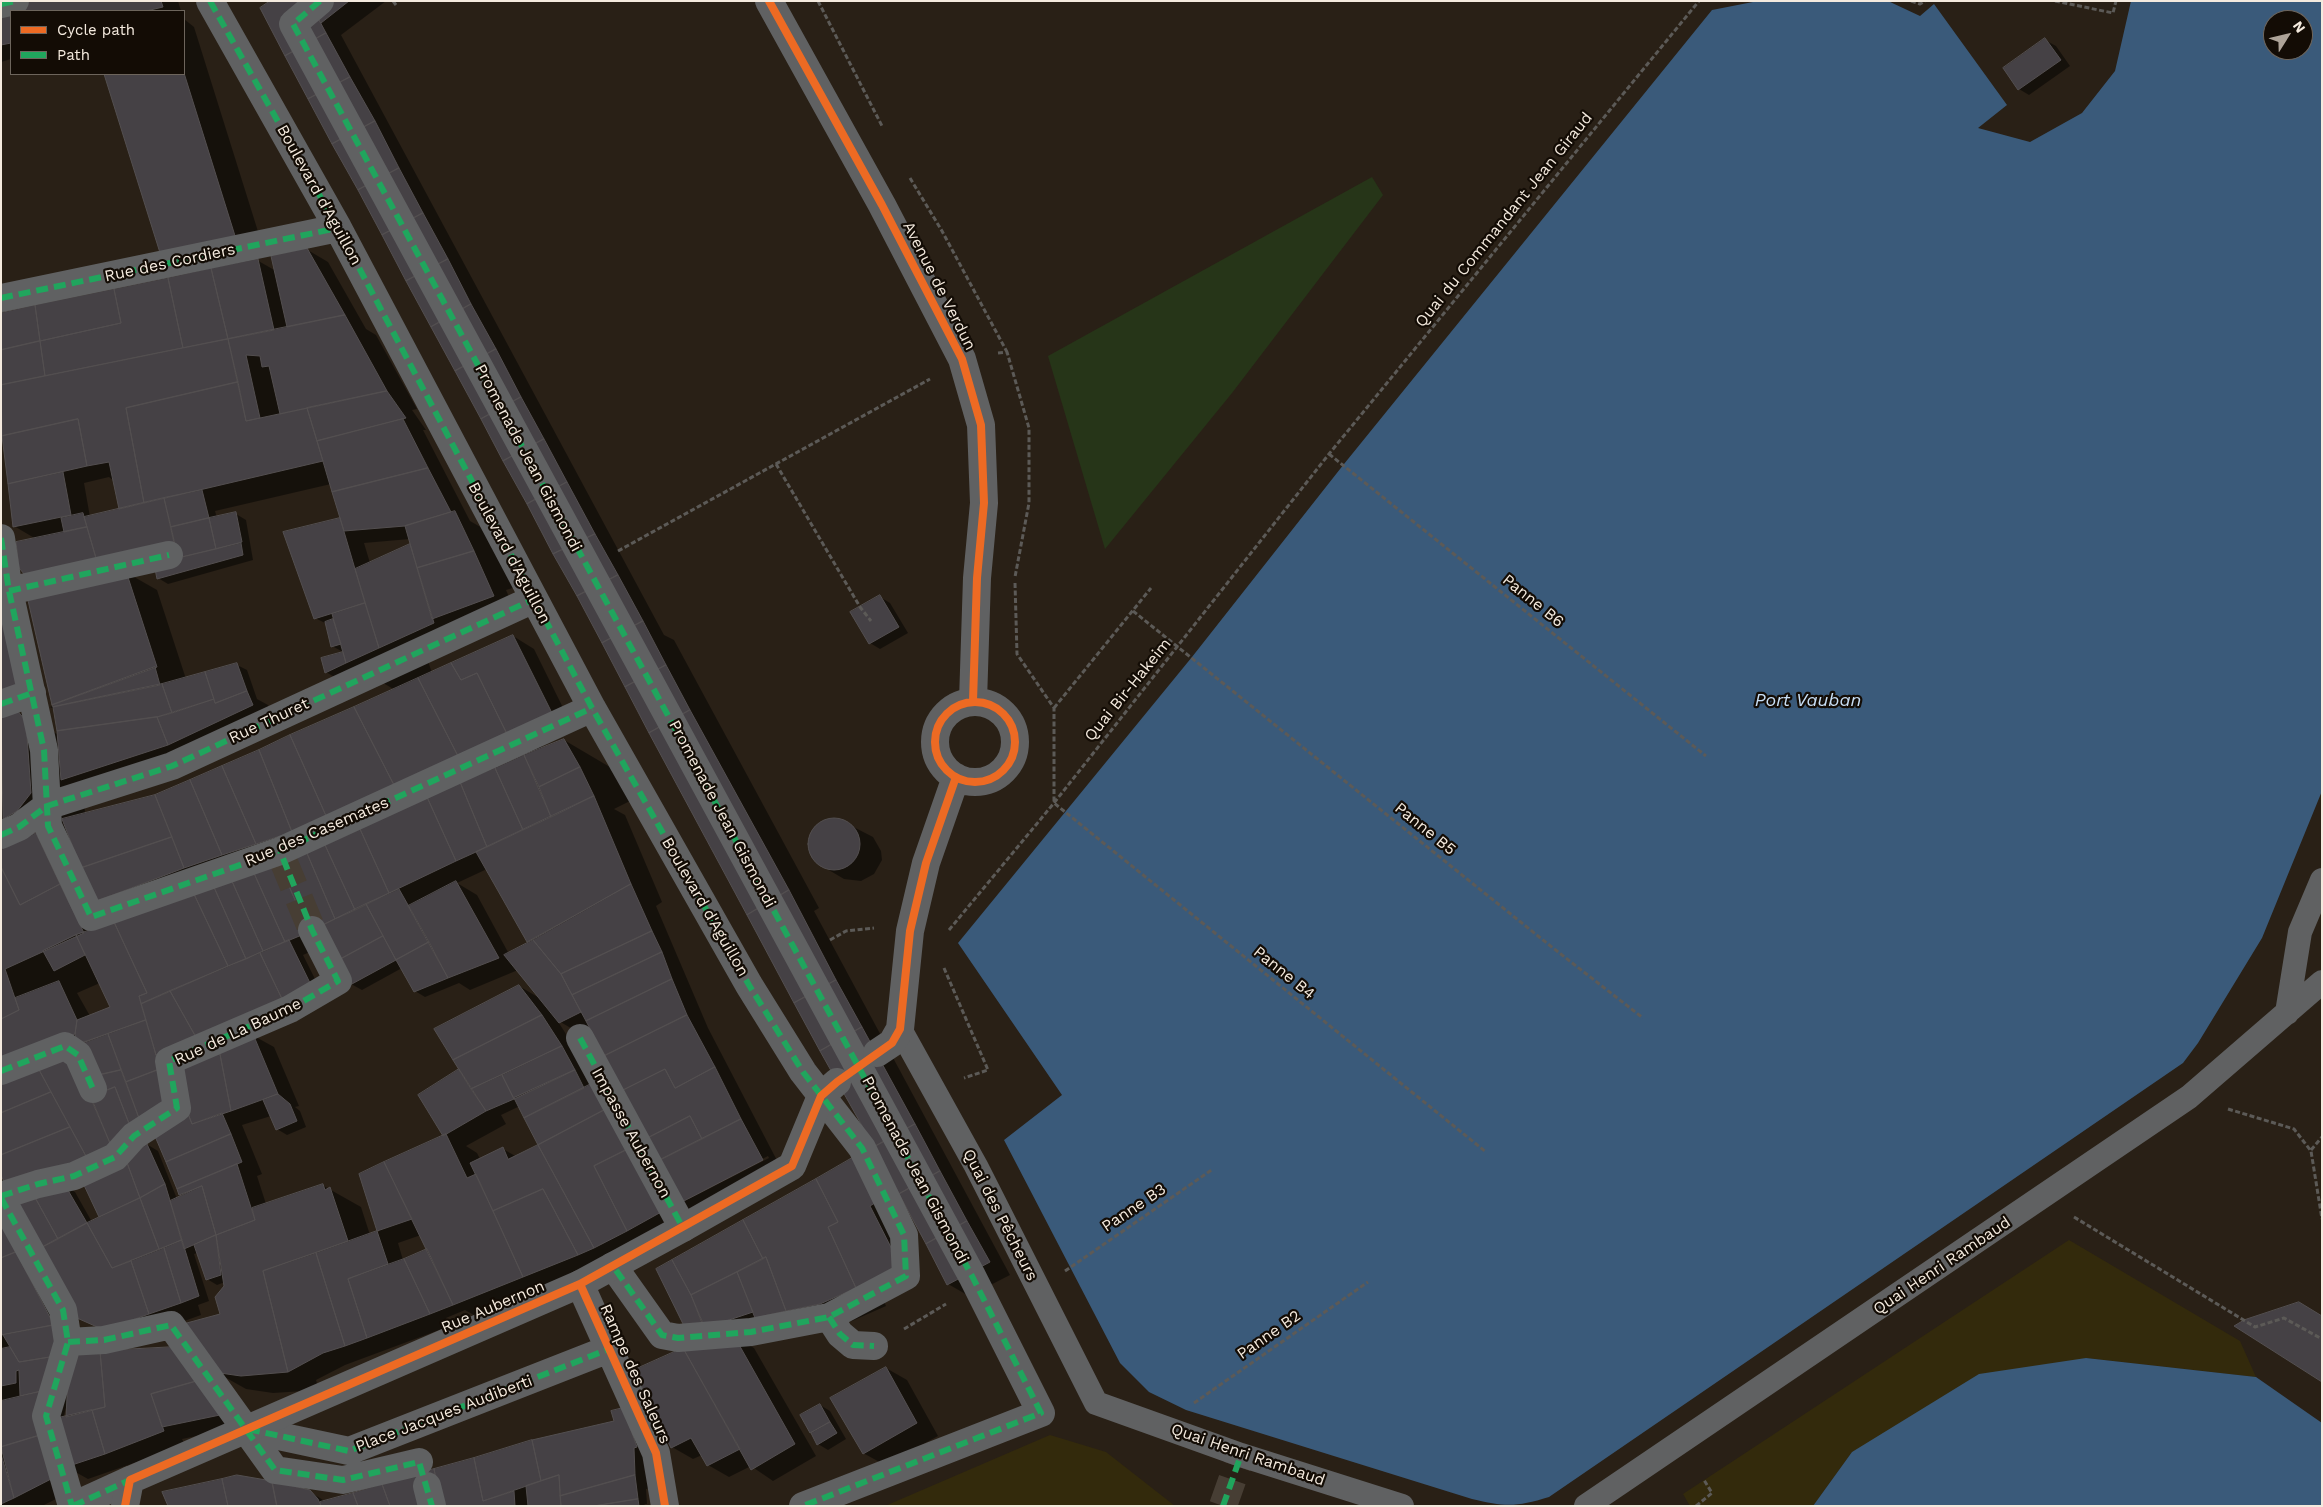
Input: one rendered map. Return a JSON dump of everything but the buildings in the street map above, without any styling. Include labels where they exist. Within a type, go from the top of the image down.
[{"type":"street","points":[[1,4],[14,1]]},
{"type":"street","name":"Boulevard d'Aguillon","points":[[210,1],[338,228],[592,708],[749,985],[803,1072],[829,1089],[836,1112],[862,1148],[904,1235],[906,1276],[829,1316]]},
{"type":"street","name":"Promenade Jean Gismondi","points":[[320,1],[293,24],[977,1286],[1041,1414],[803,1506]]},
{"type":"street","name":"Avenue de Verdun","points":[[769,1],[882,205],[962,360],[981,425],[984,503],[977,578],[973,701]]},
{"type":"street","name":"Rue des Cordiers","points":[[1,298],[338,228]]},
{"type":"street","points":[[1,538],[9,591],[44,750],[47,806]]},
{"type":"street","points":[[9,591],[169,555]]},
{"type":"street","name":"Rue Thuret","points":[[1,835],[19,827],[47,806],[172,766],[534,599]]},
{"type":"street","points":[[1,704],[32,693]]},
{"type":"street","points":[[973,701],[987,702],[1009,718],[1014,731],[1016,744],[1009,763],[995,777],[983,782],[969,782],[956,777],[938,759],[934,746],[936,732],[941,720],[949,710],[961,703],[973,701]]},
{"type":"street","name":"Rue des Casemates","points":[[47,806],[48,826],[91,917],[282,855],[592,708]]},
{"type":"street","points":[[876,1053],[892,1043],[900,1029],[910,931],[926,863],[956,777]]},
{"type":"street","name":"Rue de La Baume","points":[[1,1197],[38,1184],[74,1176],[114,1157],[134,1136],[177,1108],[169,1061],[290,1009],[338,981],[312,930]]},
{"type":"street","name":"Impasse Aubernon","points":[[580,1038],[683,1228]]},
{"type":"street","points":[[1,1071],[65,1046],[78,1055],[93,1089]]},
{"type":"street","name":"Rue Aubernon","points":[[72,1506],[128,1493],[246,1429],[580,1284],[683,1228],[792,1166],[829,1089]]},
{"type":"street","points":[[1,1197],[63,1310],[68,1342],[46,1416],[72,1506]]},
{"type":"street","points":[[613,1266],[662,1335],[678,1338],[751,1332],[829,1316],[840,1334],[853,1345],[874,1346]]},
{"type":"street","name":"Rampe des Saleurs","points":[[580,1284],[656,1453],[666,1506]]},
{"type":"street","points":[[68,1342],[104,1340],[171,1325],[276,1470],[343,1480],[426,1484]]},
{"type":"street","name":"Place Jacques Audiberti","points":[[246,1429],[349,1451],[609,1349]]},
{"type":"lane","points":[[2288,1013],[2300,932],[2322,880]]},
{"type":"lane","name":"Quai Henri Rambaud","points":[[1586,1506],[2189,1097],[2322,982]]},
{"type":"lane","name":"Quai des Pêcheurs","points":[[900,1029],[976,1166],[1096,1403]]},
{"type":"lane","name":"Quai Henri Rambaud","points":[[1096,1403],[1241,1455],[1402,1506]]},
{"type":"path","points":[[818,1],[885,132]]},
{"type":"path","points":[[1911,1],[1920,4],[1925,1]]},
{"type":"path","points":[[2056,2],[2113,13],[2116,1]]},
{"type":"path","points":[[907,172],[942,231],[1007,352],[1029,428],[1029,503],[1015,579],[1017,654],[1054,708],[1054,803]]},
{"type":"path","points":[[616,552],[962,360],[1007,352]]},
{"type":"path","points":[[776,464],[860,607],[872,621]]},
{"type":"path","points":[[1054,708],[1151,588]]},
{"type":"path","points":[[933,1089],[988,1070],[944,970],[943,962]]},
{"type":"path","points":[[2189,1097],[2294,1129],[2311,1151],[2322,1219]]},
{"type":"path","points":[[2311,1151],[2322,1137]]},
{"type":"path","points":[[2072,1216],[2255,1327],[2284,1318],[2322,1339]]},
{"type":"path","points":[[874,1346],[977,1286]]},
{"type":"path","points":[[1696,1506],[1712,1493],[1704,1480]]},
{"type":"green space","points":[[1372,177],[1383,195],[1232,393],[1105,549],[1048,356]]},
{"type":"sand","points":[[2069,1240],[2240,1341],[2256,1377],[2086,1358],[1852,1452],[1813,1506],[1690,1506],[1683,1494]]},
{"type":"sand","points":[[1050,1435],[1106,1452],[1175,1506],[885,1506]]},
{"type":"water","name":"Port Vauban","points":[[1758,1],[1888,1],[1920,16],[1934,4],[2007,105],[1978,128],[2030,142],[2082,113],[2115,71],[2131,1],[2322,1],[2322,791],[2262,938],[2198,1043],[2183,1063],[1549,1497],[1528,1503],[1502,1505],[1472,1499],[1186,1410],[1149,1392],[1120,1363],[1004,1140],[1062,1095],[958,943],[1192,657],[1344,464],[1712,10]]},
{"type":"water","points":[[2086,1358],[2256,1377],[2322,1423],[2322,1506],[1813,1506],[1852,1452],[1979,1374]]},
{"type":"tunnel","points":[[283,860],[312,930]]},
{"type":"tunnel","points":[[1223,1506],[1241,1455]]},
{"type":"marked path","points":[[1,4],[15,1]]},
{"type":"marked path","points":[[210,1],[338,228],[592,708],[749,985],[803,1072],[862,1148],[904,1235],[906,1276],[829,1317],[751,1332],[678,1338],[662,1335],[613,1266]]},
{"type":"marked path","points":[[320,1],[293,24],[972,1276],[1041,1413],[803,1506]]},
{"type":"marked path","points":[[1,298],[338,228]]},
{"type":"marked path","points":[[1,538],[9,591],[44,750],[48,826],[91,917],[280,851],[592,708]]},
{"type":"marked path","points":[[9,591],[169,555]]},
{"type":"marked path","points":[[1,835],[19,827],[47,806],[172,766],[534,599]]},
{"type":"marked path","points":[[1,704],[32,693]]},
{"type":"marked path","points":[[1,1196],[38,1184],[74,1176],[115,1157],[134,1136],[177,1108],[169,1061],[290,1009],[338,981],[312,930],[280,851]]},
{"type":"marked path","points":[[580,1038],[683,1228]]},
{"type":"marked path","points":[[1,1071],[65,1046],[78,1055],[93,1089]]},
{"type":"marked path","points":[[1,1198],[63,1310],[68,1342],[46,1416],[72,1506]]},
{"type":"marked path","points":[[829,1317],[840,1334],[853,1345],[874,1346]]},
{"type":"marked path","points":[[68,1342],[104,1340],[171,1325],[275,1470],[343,1480],[419,1462],[432,1506]]},
{"type":"marked path","points":[[248,1429],[349,1451],[609,1349]]},
{"type":"marked path","points":[[1223,1506],[1241,1455]]},
{"type":"marked path","points":[[73,1506],[130,1480]]},
{"type":"cycle path","points":[[769,1],[882,205],[962,359],[981,425],[984,503],[977,578],[973,701]]},
{"type":"cycle path","points":[[967,702],[983,702],[1004,713],[1015,734],[1015,742],[1015,750],[1004,771],[983,782],[967,782],[953,776],[941,764],[935,750],[935,734],[941,720],[953,708],[967,702]]},
{"type":"cycle path","points":[[125,1506],[130,1480],[580,1284],[792,1166],[821,1096],[837,1082],[892,1043],[900,1029],[910,931],[926,863],[956,777]]},
{"type":"cycle path","points":[[580,1284],[656,1453],[665,1506]]}]
